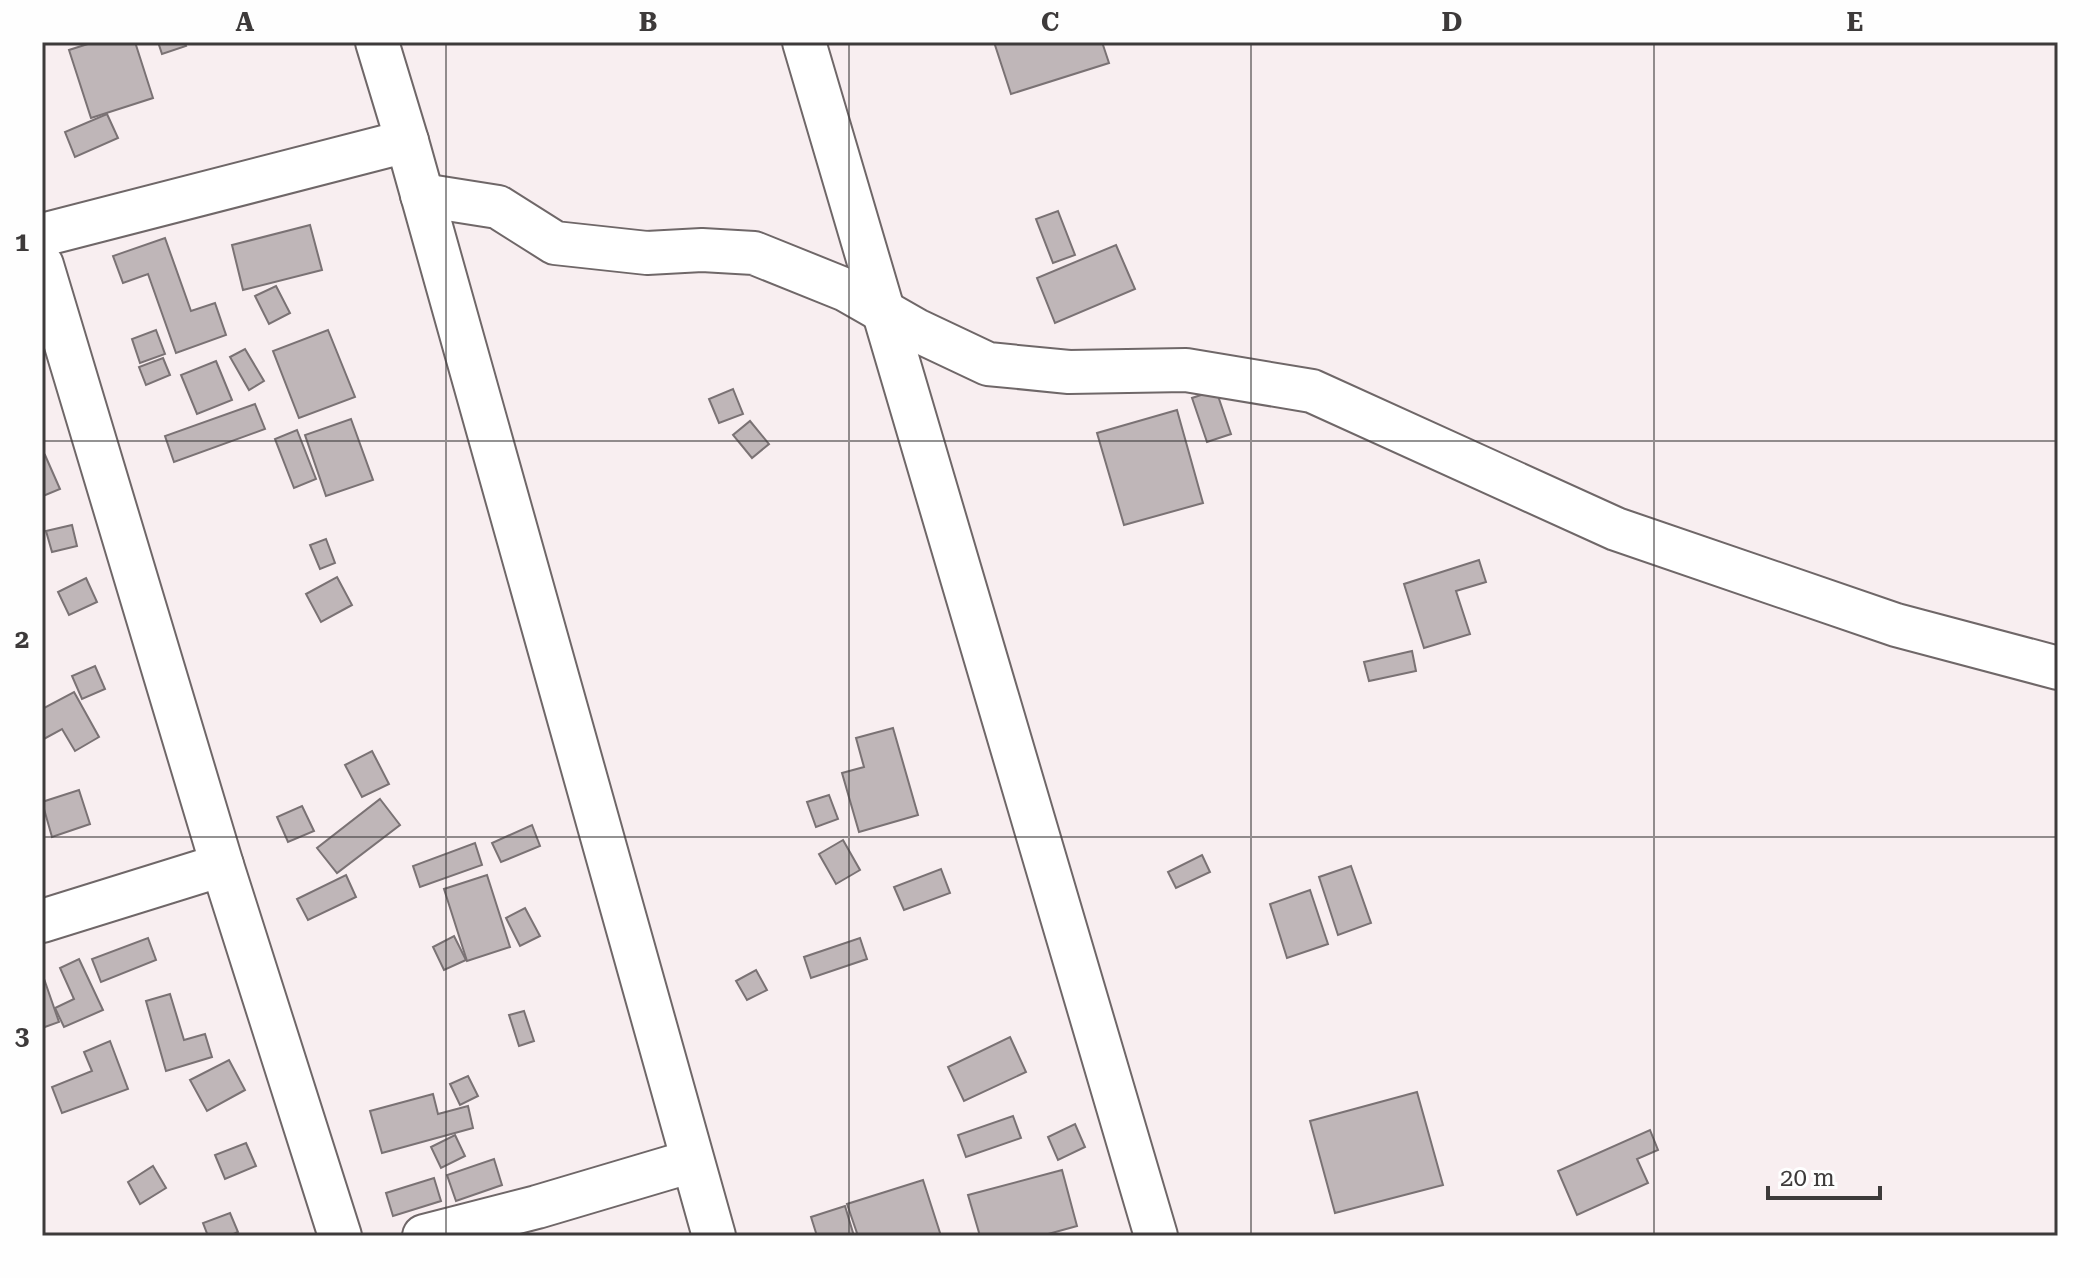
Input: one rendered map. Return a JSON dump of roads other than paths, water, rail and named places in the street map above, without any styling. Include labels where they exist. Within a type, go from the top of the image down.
[{"type":"street","points":[[377,42],[714,1236]]},
{"type":"street","points":[[804,42],[1156,1236]]},
{"type":"street","points":[[42,235],[407,141]]},
{"type":"street","points":[[422,195],[498,207],[555,243],[647,253],[702,250],[754,253],[846,290],[916,330],[988,364],[1069,372],[1186,370],[1312,391],[1616,529],[1896,625],[2055,675]]},
{"type":"street","points":[[42,265],[222,865],[340,1236]]},
{"type":"street","points":[[42,921],[222,865]]},
{"type":"street","points":[[424,1236],[537,1207],[692,1161]]}]
